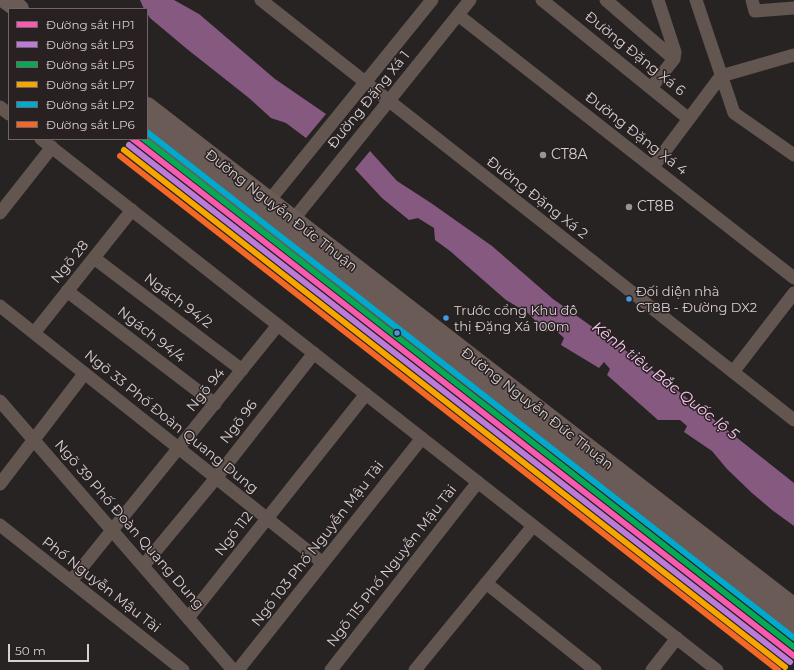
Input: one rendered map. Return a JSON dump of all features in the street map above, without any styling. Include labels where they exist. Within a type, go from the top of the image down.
[{"type":"highway","points":[[7,0],[18,8]]},
{"type":"highway","points":[[0,12],[8,18]]},
{"type":"highway","name":"Đường Nguyễn Đức Thuận","points":[[148,108],[264,207],[794,628]]},
{"type":"highway","name":"Đường Nguyễn Đức Thuận","points":[[148,127],[264,207]]},
{"type":"highway","name":"Đường Nguyễn Đức Thuận","points":[[288,226],[794,608]]},
{"type":"street","name":"Đường Đặng Xá 2","points":[[260,0],[794,420]]},
{"type":"street","name":"Đường Đặng Xá 1","points":[[264,207],[432,0]]},
{"type":"street","name":"Đường Đặng Xá 1","points":[[288,226],[470,0]]},
{"type":"street","name":"Đường Đặng Xá 6","points":[[542,0],[689,119]]},
{"type":"street","points":[[606,0],[674,59]]},
{"type":"street","points":[[651,88],[674,59],[676,52],[658,0]]},
{"type":"street","points":[[696,0],[734,112],[794,155]]},
{"type":"street","points":[[752,0],[755,11],[794,8]]},
{"type":"street","name":"Đường Đặng Xá 4","points":[[458,15],[794,278]]},
{"type":"street","points":[[653,167],[722,76],[794,55]]},
{"type":"street","points":[[0,107],[8,113]]},
{"type":"street","points":[[42,140],[717,670]]},
{"type":"street","points":[[0,213],[52,147]]},
{"type":"street","name":"Ngõ 28","points":[[34,333],[132,210]]},
{"type":"street","name":"Ngách 94/2","points":[[94,258],[242,370]]},
{"type":"street","name":"Ngách 94/4","points":[[68,291],[215,404]]},
{"type":"street","points":[[732,372],[794,293]]},
{"type":"street","name":"Ngõ 33 Phố Đoàn Quang Dung","points":[[0,306],[323,563]]},
{"type":"street","name":"Ngõ 94","points":[[71,581],[278,326]]},
{"type":"street","name":"Ngõ 96","points":[[143,566],[216,478],[314,353]]},
{"type":"street","points":[[0,484],[84,374]]},
{"type":"street","name":"Ngõ 112","points":[[188,618],[366,394]]},
{"type":"street","name":"Ngõ 39 Phố Đoàn Quang Dung","points":[[0,401],[233,670]]},
{"type":"street","name":"Ngõ 103 Phố Nguyễn Mậu Tài","points":[[238,670],[422,438]]},
{"type":"street","name":"Ngõ 115 Phố Nguyễn Mậu Tài","points":[[331,670],[478,482]]},
{"type":"street","name":"Phố Nguyễn Mậu Tài","points":[[0,525],[183,670]]},
{"type":"street","points":[[415,670],[533,526]]},
{"type":"street","points":[[486,583],[595,670]]},
{"type":"street","points":[[652,670],[677,638]]},
{"type":"water","points":[[140,0],[174,0],[199,14],[275,79],[326,114],[306,138],[286,123],[271,118],[249,98],[150,18],[148,15],[148,8],[144,8]]},
{"type":"water","name":"Kênh tiêu Bắc Quốc lộ 5","points":[[370,151],[397,181],[492,246],[553,299],[639,360],[794,483],[794,526],[752,493],[727,469],[712,451],[684,432],[687,426],[680,420],[658,420],[607,375],[610,369],[604,362],[599,368],[561,345],[564,338],[552,327],[546,332],[528,313],[506,300],[450,251],[435,240],[434,228],[418,218],[409,220],[382,198],[355,169]]},
{"type":"rail line","name":"LP2","points":[[148,133],[794,638]]},
{"type":"rail line","name":"HP1","points":[[134,140],[794,656]]},
{"type":"rail line","name":"LP5","points":[[145,140],[794,647]]},
{"type":"rail line","name":"LP3","points":[[129,145],[790,662]]},
{"type":"rail line","name":"LP7","points":[[124,150],[785,667]]},
{"type":"rail line","name":"LP6","points":[[120,156],[778,670]]},
{"type":"place","name":"CT8A","points":[[543,155]]},
{"type":"place","name":"CT8B","points":[[629,207]]},
{"type":"place","name":"Đối diện nhà CT8B - Đường DX2","points":[[629,299]]},
{"type":"place","name":"Trước cổng Khu đô thị Đặng Xá 100m","points":[[446,318]]}]
